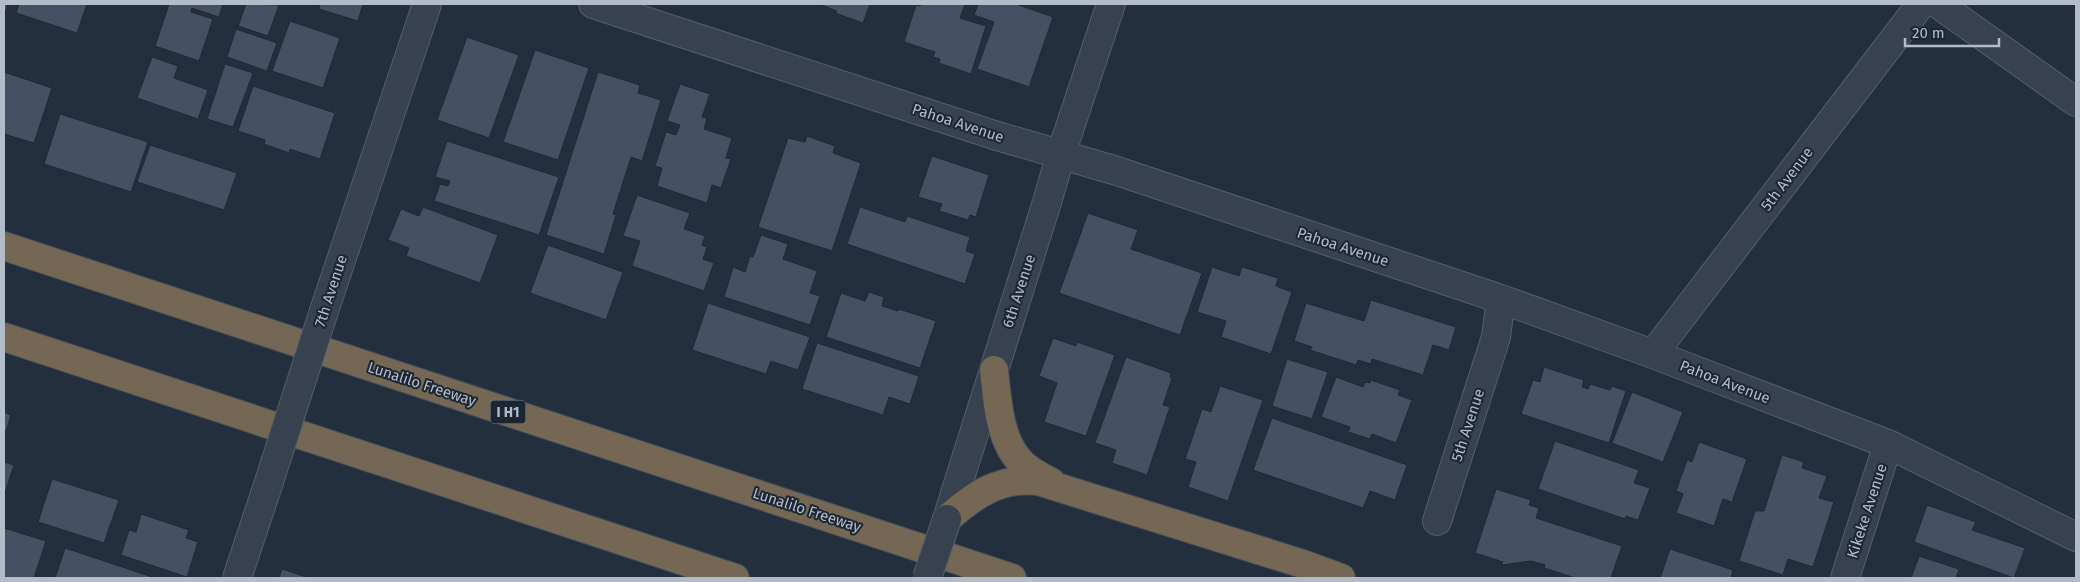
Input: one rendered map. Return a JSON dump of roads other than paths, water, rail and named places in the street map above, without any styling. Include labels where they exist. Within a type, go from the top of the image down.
[{"type":"highway","name":"Lunalilo Freeway","points":[[4,246],[1012,578]]},
{"type":"highway","points":[[4,337],[734,578]]},
{"type":"highway","points":[[994,370],[1000,411],[1013,452],[1027,467],[1057,486]]},
{"type":"highway","points":[[947,519],[976,495],[1001,483],[1029,480],[1057,486],[1341,578]]},
{"type":"street","name":"7th Avenue","points":[[237,578],[427,4]]},
{"type":"street","name":"Pahoa Avenue","points":[[593,4],[985,132],[1061,154],[1501,299],[1653,354],[1888,444],[2076,536]]},
{"type":"street","name":"6th Avenue","points":[[927,578],[1048,202],[1061,154],[1111,4]]},
{"type":"street","name":"5th Avenue","points":[[1653,354],[1921,4]]},
{"type":"street","points":[[1938,4],[2076,102]]},
{"type":"street","name":"5th Avenue","points":[[1436,521],[1496,337],[1501,299]]},
{"type":"street","name":"Kikeke Avenue","points":[[1845,578],[1888,444]]}]
